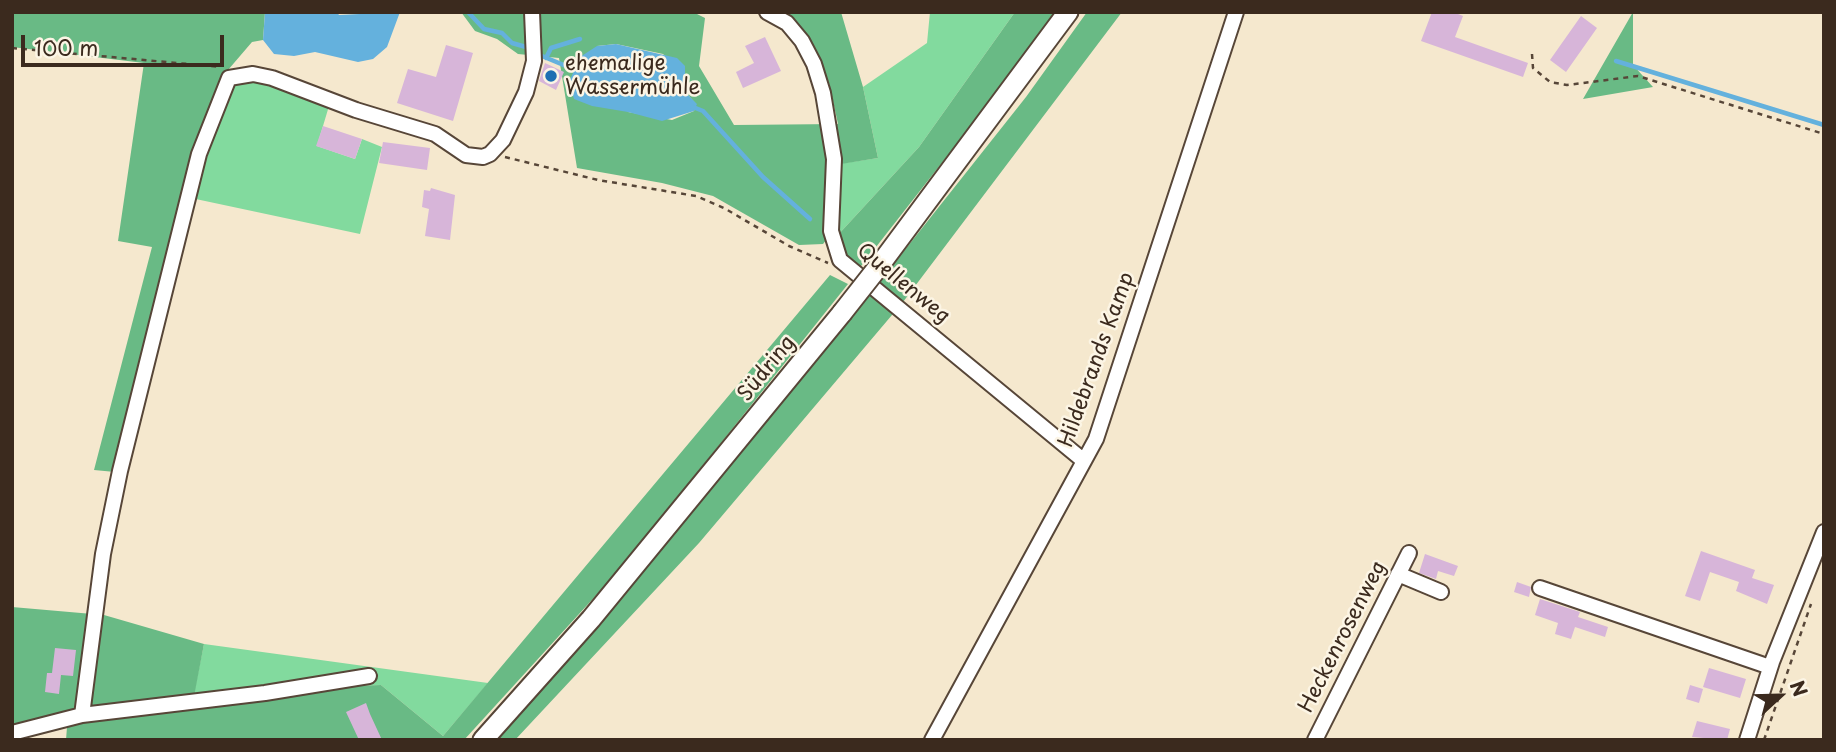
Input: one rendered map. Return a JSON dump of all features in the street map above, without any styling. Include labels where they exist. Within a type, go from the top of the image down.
[{"type":"main road","name":"Südring","points":[[483,740],[591,618],[842,313],[1068,12]]},
{"type":"street","points":[[82,715],[103,554],[120,471],[199,154],[229,78],[233,75],[253,74],[272,78],[356,110],[435,134],[466,155],[483,157],[499,145],[518,114],[531,72],[534,46],[532,12]]},
{"type":"street","name":"Quellenweg","points":[[767,12],[787,23],[802,41],[817,74],[831,131],[834,159],[831,231],[834,250],[848,269],[1084,461]]},
{"type":"street","name":"Hildebrands Kamp","points":[[932,740],[1096,439],[1236,12]]},
{"type":"street","points":[[1747,740],[1770,667],[1824,532]]},
{"type":"street","name":"Heckenrosenweg","points":[[1315,740],[1409,553]]},
{"type":"street","points":[[1398,575],[1441,592]]},
{"type":"street","points":[[1540,588],[1770,667]]},
{"type":"street","points":[[12,733],[82,715],[265,693],[369,676]]},
{"type":"path","points":[[12,48],[216,66],[227,68],[233,75]]},
{"type":"path","points":[[1532,54],[1533,68],[1550,82],[1567,85],[1638,76],[1824,134]]},
{"type":"path","points":[[499,145],[504,157],[512,160],[598,180],[696,197],[757,226],[789,246],[848,269]]},
{"type":"path","points":[[1764,740],[1815,595]]},
{"type":"green space","points":[[265,12],[263,40],[252,42],[222,77],[115,472],[94,470],[152,247],[118,241],[144,63],[12,47],[12,14]]},
{"type":"green space","points":[[461,12],[693,12],[705,18],[699,66],[734,125],[838,124],[829,83],[810,42],[784,12],[841,12],[863,87],[878,158],[829,166],[827,239],[823,244],[799,245],[713,196],[662,183],[577,168],[559,58],[518,54],[497,39],[475,31]],"holes":[[[616,44],[663,54],[686,76],[688,95],[696,104],[694,111],[672,120],[628,112],[597,46]]]},
{"type":"green space","points":[[930,12],[1015,12],[919,147],[837,236],[838,164],[878,158],[863,87],[927,43]]},
{"type":"green space","points":[[1015,12],[1056,12],[1038,40],[858,270],[843,254],[837,236],[919,147]]},
{"type":"green space","points":[[1087,12],[1122,12],[903,302],[699,543],[515,740],[490,740],[630,586],[877,285],[1026,97]]},
{"type":"green space","points":[[1633,12],[1633,65],[1653,87],[1583,99]]},
{"type":"green space","points":[[233,73],[256,78],[329,106],[317,146],[355,159],[362,139],[382,147],[360,234],[191,198]]},
{"type":"green space","points":[[830,275],[848,284],[621,568],[464,740],[66,740],[67,727],[61,716],[12,728],[12,607],[104,615],[204,644],[192,707],[348,686],[381,685],[443,736]]},
{"type":"green space","points":[[204,644],[488,683],[443,736],[381,685],[348,686],[191,707]]},
{"type":"water","points":[[265,12],[337,12],[339,15],[400,12],[387,47],[373,59],[358,62],[315,52],[294,56],[274,54],[263,40]]},
{"type":"water","points":[[616,44],[677,58],[685,66],[688,95],[697,104],[694,111],[662,121],[592,106],[574,99],[569,82],[580,57],[597,46]]},
{"type":"building","points":[[1432,12],[1453,12],[1463,16],[1455,37],[1528,63],[1523,77],[1421,41]]},
{"type":"building","points":[[1581,16],[1597,28],[1566,72],[1550,60]]},
{"type":"building","points":[[765,37],[781,71],[743,88],[736,72],[754,63],[745,46]]},
{"type":"building","points":[[446,45],[473,53],[453,121],[397,103],[408,69],[436,77]]},
{"type":"building","name":"ehemalige Wassermühle","points":[[545,63],[564,72],[556,90],[539,81]]},
{"type":"building","points":[[323,126],[362,139],[355,159],[316,146]]},
{"type":"building","points":[[383,142],[430,148],[427,170],[379,163]]},
{"type":"building","points":[[431,188],[455,195],[450,240],[425,236],[429,209],[422,207],[424,190],[430,191]]},
{"type":"building","points":[[1701,551],[1755,570],[1752,578],[1774,585],[1767,604],[1736,591],[1739,582],[1710,572],[1700,601],[1685,596]]},
{"type":"building","points":[[1425,554],[1458,566],[1454,576],[1438,571],[1436,579],[1419,573]]},
{"type":"building","points":[[1517,582],[1531,587],[1529,597],[1514,592]]},
{"type":"building","points":[[1540,599],[1580,612],[1578,617],[1608,627],[1605,637],[1575,627],[1571,639],[1555,634],[1558,623],[1535,615]]},
{"type":"building","points":[[55,648],[76,650],[73,676],[61,675],[59,694],[45,692],[47,673],[52,673]]},
{"type":"building","points":[[1709,668],[1746,679],[1740,698],[1703,687]]},
{"type":"building","points":[[1690,685],[1703,689],[1699,703],[1686,699]]},
{"type":"building","points":[[366,703],[382,740],[359,740],[346,712]]},
{"type":"building","points":[[1697,721],[1730,729],[1727,740],[1692,737]]},
{"type":"waterway","points":[[468,12],[484,29],[502,33],[512,43],[526,47]]},
{"type":"waterway","points":[[546,58],[551,48],[580,39]]},
{"type":"waterway","points":[[542,56],[566,66]]},
{"type":"waterway","points":[[1616,61],[1824,125]]},
{"type":"waterway","points":[[693,107],[703,111],[763,177],[810,219]]},
{"type":"place","name":"ehemalige Wassermühle","points":[[551,76]]}]
